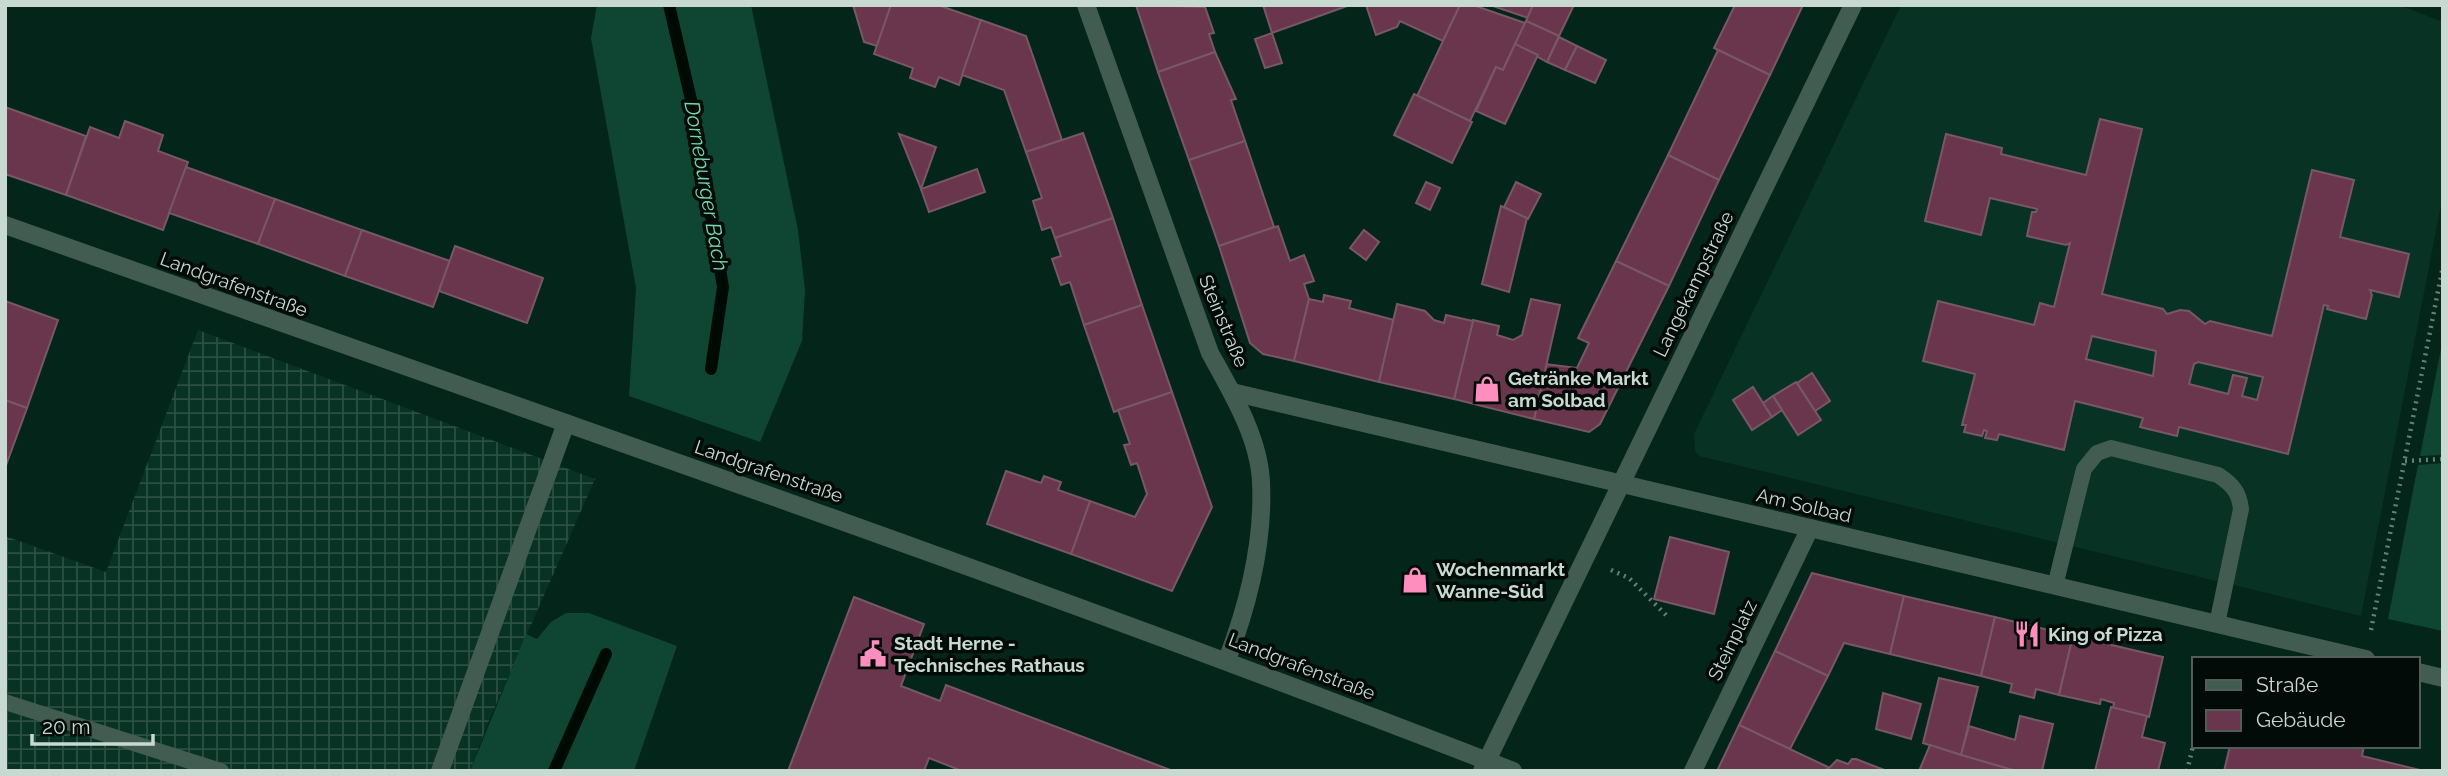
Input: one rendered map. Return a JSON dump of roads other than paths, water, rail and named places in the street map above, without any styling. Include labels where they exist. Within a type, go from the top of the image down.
[{"type":"street","name":"Steinstraße","points":[[1086,5],[1210,353],[1232,392],[1251,439],[1261,480],[1256,552],[1242,620],[1227,660]]},
{"type":"street","name":"Langekampstraße","points":[[1484,766],[1853,5]]},
{"type":"street","name":"Landgrafenstraße","points":[[5,225],[817,510],[1227,660],[1484,766],[1513,771]]},
{"type":"street","name":"Am Solbad","points":[[1232,392],[2357,657]]},
{"type":"street","points":[[440,771],[566,423]]},
{"type":"street","name":"Steinplatz","points":[[1693,771],[1810,528]]},
{"type":"street","points":[[2420,672],[2443,678]]},
{"type":"lane","points":[[2055,586],[2084,469],[2097,453],[2111,448],[2218,475],[2232,484],[2239,496],[2241,509],[2217,624]]},
{"type":"lane","points":[[5,702],[221,771]]},
{"type":"waterway","name":"Dorneburger Bach","points":[[669,5],[692,104],[723,287],[711,369]]},
{"type":"waterway","name":"Dorneburger Bach","points":[[554,771],[606,654]]},
{"type":"place","name":"Getränke Markt am Solbad","points":[[1487,389]]},
{"type":"place","name":"Wochenmarkt Wanne-Süd","points":[[1415,580]]},
{"type":"place","name":"King of Pizza","points":[[2027,634]]},
{"type":"place","name":"Stadt Herne - Technisches Rathaus","points":[[873,654]]}]
